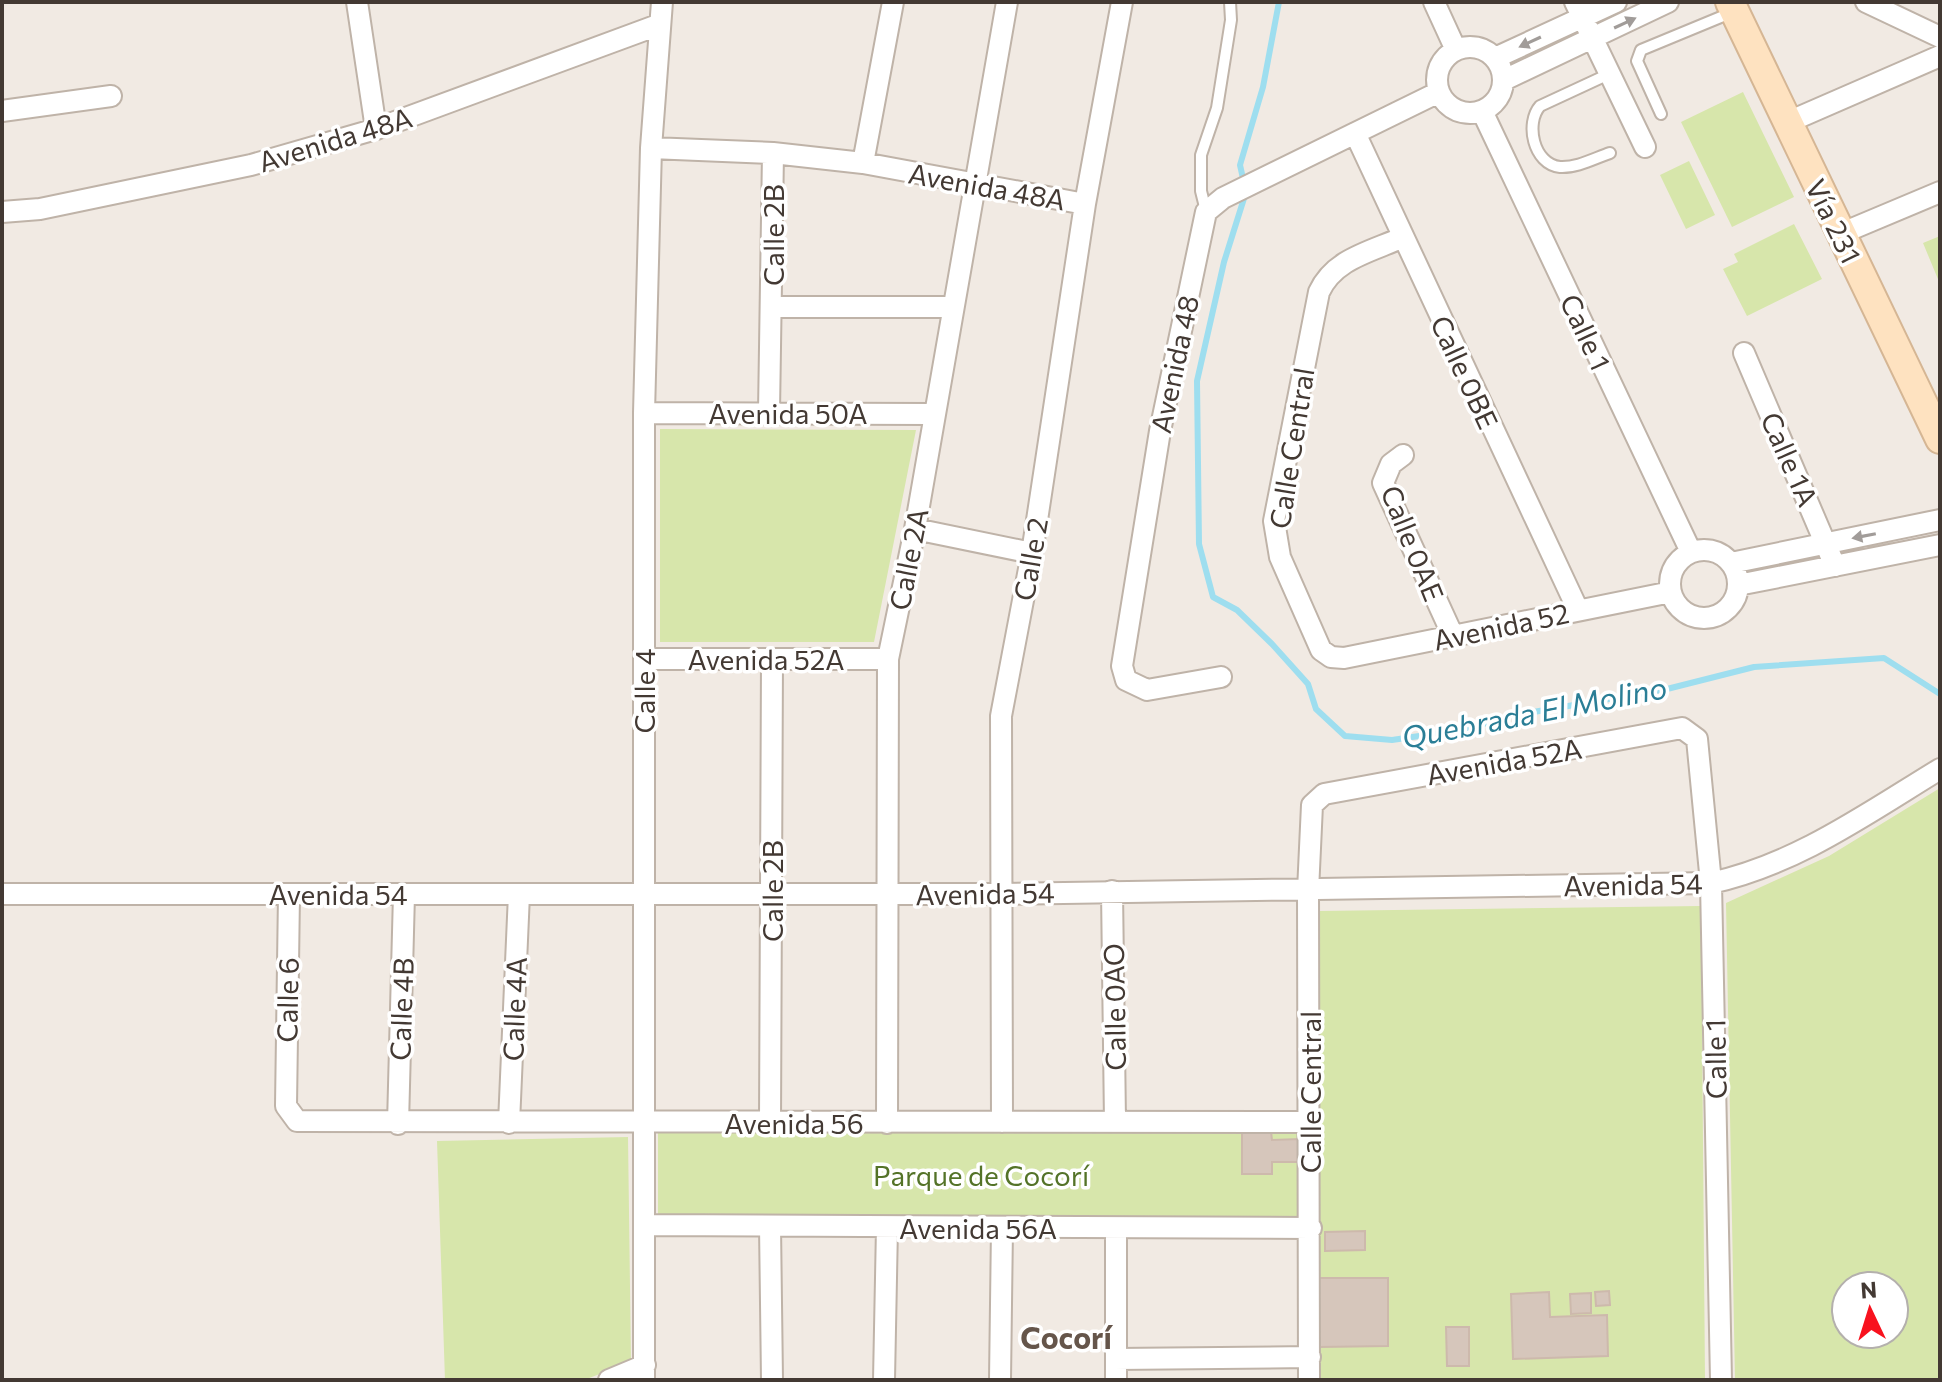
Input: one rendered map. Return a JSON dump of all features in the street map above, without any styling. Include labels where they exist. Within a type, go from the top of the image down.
[{"type":"main road","name":"Vía 231","points":[[1732,6],[1940,439]]},
{"type":"street","points":[[357,2],[376,129]]},
{"type":"street","name":"Calle 4","points":[[644,1372],[644,413],[651,148],[662,2]]},
{"type":"street","points":[[863,163],[893,2]]},
{"type":"street","name":"Calle 2A","points":[[887,1123],[888,659],[915,529],[1007,2]]},
{"type":"street","name":"Calle 2","points":[[1002,1122],[1001,716],[1032,553],[1085,204],[1122,2]]},
{"type":"street","points":[[1434,2],[1456,50]]},
{"type":"street","points":[[1495,58],[1578,10],[1616,2]]},
{"type":"street","points":[[1504,80],[1668,2]]},
{"type":"street","points":[[1866,2],[1940,37]]},
{"type":"street","points":[[1578,10],[1645,147]]},
{"type":"street","name":"Avenida 48A","points":[[2,212],[40,209],[251,165],[376,129],[658,25]]},
{"type":"street","points":[[1473,47],[1495,58],[1504,80],[1498,99],[1482,111],[1461,112],[1444,101],[1439,92],[1439,68],[1456,50],[1473,47]]},
{"type":"street","points":[[1786,123],[1940,56]]},
{"type":"street","points":[[1206,212],[1223,198],[1439,92]]},
{"type":"street","points":[[2,111],[111,96]]},
{"type":"street","name":"Calle 1","points":[[1482,111],[1691,552]]},
{"type":"street","name":"Calle 0BE","points":[[1355,133],[1401,238],[1578,610]]},
{"type":"street","name":"Avenida 48A","points":[[651,148],[773,153],[863,163],[1085,204]]},
{"type":"street","name":"Calle 2B","points":[[769,412],[773,153]]},
{"type":"street","points":[[1840,234],[1940,192]]},
{"type":"street","name":"Avenida 48","points":[[1206,212],[1160,431],[1122,666],[1126,680],[1147,690],[1221,677]]},
{"type":"street","name":"Calle Central","points":[[1331,657],[1321,650],[1280,557],[1274,521],[1319,292],[1327,276],[1338,266],[1401,238]]},
{"type":"street","points":[[772,307],[952,307]]},
{"type":"street","name":"Calle 1A","points":[[1744,353],[1835,566]]},
{"type":"street","name":"Avenida 50A","points":[[644,413],[933,414]]},
{"type":"street","name":"Calle 0AE","points":[[1403,455],[1391,464],[1383,483],[1453,636]]},
{"type":"street","points":[[1731,563],[1940,520]]},
{"type":"street","points":[[915,529],[1032,553]]},
{"type":"street","points":[[1738,585],[1940,545]]},
{"type":"street","points":[[1691,552],[1717,552],[1731,563],[1738,585],[1729,607],[1708,618],[1685,612],[1671,592],[1674,569],[1691,552]]},
{"type":"street","name":"Avenida 52","points":[[1331,657],[1344,658],[1671,592]]},
{"type":"street","name":"Avenida 52A","points":[[644,659],[888,659]]},
{"type":"street","name":"Calle 2B","points":[[770,1123],[772,659]]},
{"type":"street","name":"Avenida 52A","points":[[1312,805],[1324,794],[1682,728],[1697,739]]},
{"type":"street","name":"Calle 1","points":[[1697,739],[1711,883],[1721,1380]]},
{"type":"street","name":"Avenida 54","points":[[2,894],[1000,894],[1711,883],[1753,874],[1810,849],[1940,769]]},
{"type":"street","name":"Calle Central","points":[[1309,1380],[1308,891],[1312,805]]},
{"type":"street","name":"Calle 0AO","points":[[1112,891],[1115,1122]]},
{"type":"street","name":"Calle 6","points":[[286,1106],[289,894]]},
{"type":"street","name":"Calle 4B","points":[[398,1124],[404,894]]},
{"type":"street","name":"Calle 4A","points":[[509,1123],[519,894]]},
{"type":"street","name":"Avenida 56","points":[[286,1106],[297,1121],[398,1124],[1310,1122]]},
{"type":"street","name":"Avenida 56A","points":[[645,1225],[1311,1228]]},
{"type":"street","points":[[770,1226],[772,1380]]},
{"type":"street","points":[[884,1380],[887,1227]]},
{"type":"street","points":[[1000,1380],[1002,1228]]},
{"type":"street","points":[[1116,1229],[1116,1370],[1310,1357]]},
{"type":"street","points":[[609,1380],[644,1372]]},
{"type":"lane","points":[[1206,212],[1201,191],[1201,155],[1217,108],[1231,20],[1230,2]]},
{"type":"lane","points":[[1661,114],[1637,55],[1641,50],[1732,6]]},
{"type":"lane","points":[[1609,74],[1540,106],[1532,115],[1530,127],[1541,156],[1551,165],[1563,167],[1580,164],[1610,153]]},
{"type":"green space","points":[[1743,92],[1794,197],[1732,227],[1681,122]]},
{"type":"green space","points":[[1689,161],[1715,215],[1686,229],[1660,175]]},
{"type":"green space","points":[[1794,224],[1822,279],[1747,316],[1723,269],[1738,262],[1734,254]]},
{"type":"green space","points":[[1940,236],[1940,284],[1923,243]]},
{"type":"green space","points":[[660,429],[916,430],[874,642],[660,642]]},
{"type":"green space","points":[[1940,788],[1940,1380],[1735,1380],[1726,903],[1829,856]]},
{"type":"green space","points":[[1701,906],[1705,1380],[1320,1380],[1320,1347],[1388,1346],[1388,1278],[1319,1278],[1319,911]],"holes":[[[1446,1327],[1469,1327],[1469,1366],[1447,1366]]]},
{"type":"green space","name":"Parque de Cocorí","points":[[658,1129],[1304,1129],[1302,1222],[658,1221]]},
{"type":"green space","points":[[628,1137],[631,1362],[584,1380],[445,1380],[437,1141]]},
{"type":"building","points":[[1271,1131],[1272,1140],[1300,1139],[1301,1162],[1272,1162],[1272,1174],[1242,1174],[1242,1132]]},
{"type":"building","points":[[1365,1231],[1365,1250],[1325,1251],[1325,1232]]},
{"type":"building","points":[[1319,1278],[1388,1278],[1388,1346],[1320,1347]]},
{"type":"building","points":[[1609,1291],[1610,1305],[1596,1306],[1595,1292]]},
{"type":"building","points":[[1549,1292],[1550,1317],[1607,1315],[1608,1356],[1513,1359],[1511,1294]]},
{"type":"building","points":[[1591,1293],[1591,1313],[1571,1314],[1570,1294]]},
{"type":"building","points":[[1446,1327],[1469,1327],[1469,1366],[1447,1366]]},
{"type":"waterway","name":"Quebrada El Molino","points":[[1279,2],[1263,87],[1240,165],[1246,192],[1224,262],[1197,381],[1199,544],[1213,597],[1237,610],[1272,644],[1308,684],[1316,709],[1345,736],[1392,740],[1467,729],[1510,716],[1667,689],[1754,667],[1884,658],[1940,694]]},
{"type":"district","name":"Cocorí","points":[[1066,1336]]}]
